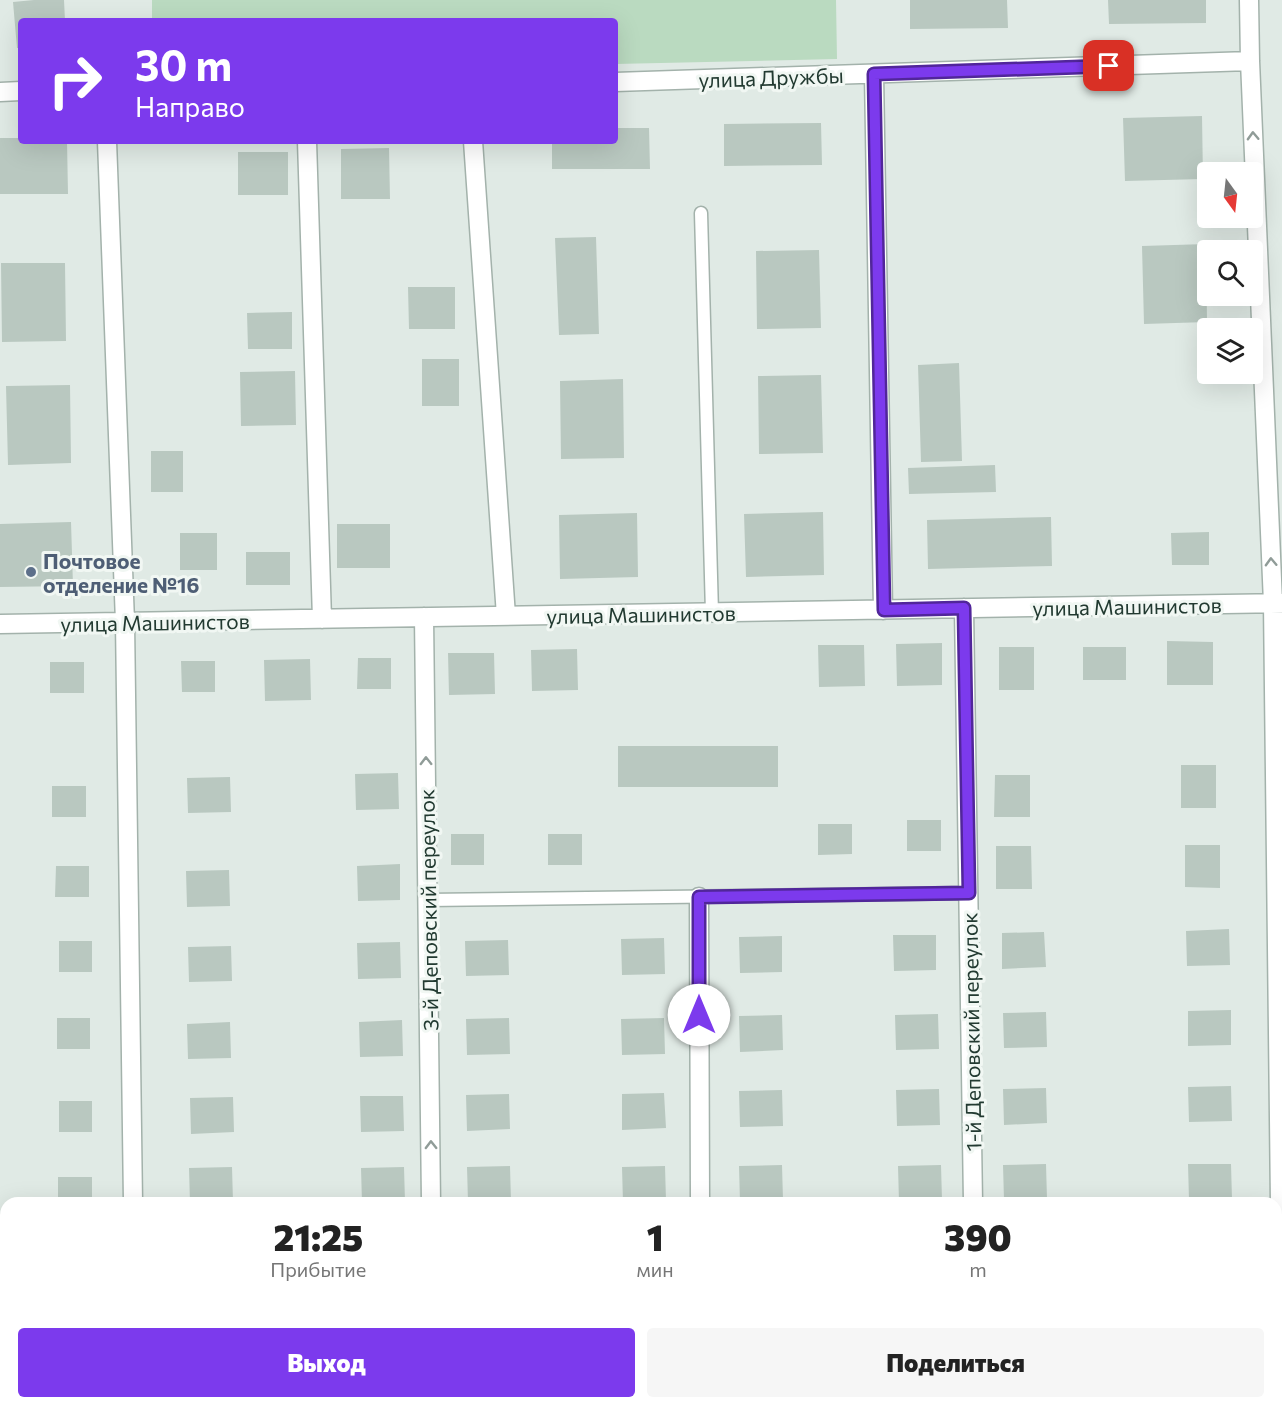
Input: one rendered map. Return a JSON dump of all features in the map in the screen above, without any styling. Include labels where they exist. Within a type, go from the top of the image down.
[{"type":"street","points":[[1249,0],[1250,61],[1277,603],[1281,1197]]},
{"type":"street","name":"улица Дружбы","points":[[618,82],[1250,61]]},
{"type":"street","points":[[874,74],[884,610]]},
{"type":"street","points":[[0,92],[18,91]]},
{"type":"street","points":[[107,144],[125,622],[133,1197]]},
{"type":"street","points":[[307,144],[322,619]]},
{"type":"street","points":[[473,144],[506,616]]},
{"type":"street","name":"улица Машинистов","points":[[0,624],[1277,603]]},
{"type":"street","name":"1-й Деповский переулок","points":[[964,608],[973,1197]]},
{"type":"street","name":"3-й Деповский переулок","points":[[424,618],[432,1197]]},
{"type":"street","points":[[699,897],[700,1197]]},
{"type":"lane","points":[[701,213],[712,613]]},
{"type":"lane","points":[[427,900],[969,893]]},
{"type":"green space","points":[[152,0],[836,0],[837,59],[618,64],[618,18],[152,18]]},
{"type":"building","points":[[64,0],[65,18],[18,18],[17,48],[13,2]]},
{"type":"building","points":[[910,0],[1007,0],[1008,28],[910,29]]},
{"type":"building","points":[[1108,0],[1206,0],[1206,23],[1109,24]]},
{"type":"building","points":[[1202,116],[1203,162],[1197,162],[1197,179],[1125,181],[1123,118]]},
{"type":"building","points":[[821,123],[822,165],[724,166],[724,124]]},
{"type":"building","points":[[618,128],[649,128],[650,169],[552,169],[552,144],[618,144]]},
{"type":"building","points":[[0,138],[18,138],[18,144],[67,144],[68,194],[0,194]]},
{"type":"building","points":[[389,148],[390,199],[341,199],[341,149]]},
{"type":"building","points":[[238,152],[288,152],[288,195],[238,195]]},
{"type":"building","points":[[596,237],[599,334],[559,335],[555,238]]},
{"type":"building","points":[[1197,244],[1197,306],[1207,306],[1207,318],[1197,318],[1197,322],[1144,324],[1142,246]]},
{"type":"building","points":[[819,250],[821,328],[757,329],[756,251]]},
{"type":"building","points":[[1,263],[65,263],[66,341],[2,342]]},
{"type":"building","points":[[408,287],[455,287],[455,329],[409,329]]},
{"type":"building","points":[[292,312],[292,349],[248,349],[247,313]]},
{"type":"building","points":[[422,359],[459,359],[459,406],[422,406]]},
{"type":"building","points":[[959,363],[962,461],[921,462],[918,365]]},
{"type":"building","points":[[295,371],[296,425],[241,426],[240,372]]},
{"type":"building","points":[[821,375],[823,453],[759,454],[758,376]]},
{"type":"building","points":[[623,379],[624,458],[561,459],[560,381]]},
{"type":"building","points":[[70,385],[71,463],[8,465],[6,386]]},
{"type":"building","points":[[151,451],[183,451],[183,492],[151,492]]},
{"type":"building","points":[[995,465],[996,492],[909,494],[908,468]]},
{"type":"building","points":[[823,512],[824,575],[746,577],[744,514]]},
{"type":"building","points":[[637,513],[638,577],[560,579],[559,515]]},
{"type":"building","points":[[1051,517],[1052,566],[928,569],[927,520]]},
{"type":"building","points":[[71,522],[73,586],[0,587],[0,524]]},
{"type":"building","points":[[337,524],[390,524],[390,568],[337,568]]},
{"type":"building","points":[[1209,532],[1209,565],[1172,565],[1171,533]]},
{"type":"building","points":[[180,533],[217,533],[217,570],[180,570]]},
{"type":"building","points":[[246,552],[290,552],[290,585],[246,585]]},
{"type":"building","points":[[1167,641],[1213,642],[1213,685],[1167,685]]},
{"type":"building","points":[[942,643],[942,685],[897,686],[896,644]]},
{"type":"building","points":[[818,645],[864,645],[865,686],[819,687]]},
{"type":"building","points":[[999,647],[1034,647],[1034,690],[999,690]]},
{"type":"building","points":[[1083,647],[1126,647],[1126,680],[1083,680]]},
{"type":"building","points":[[577,649],[578,690],[532,691],[531,650]]},
{"type":"building","points":[[448,653],[494,653],[495,694],[449,695]]},
{"type":"building","points":[[358,658],[391,658],[391,689],[357,689]]},
{"type":"building","points":[[310,659],[311,700],[265,701],[264,660]]},
{"type":"building","points":[[181,661],[215,661],[215,692],[182,692]]},
{"type":"building","points":[[50,662],[84,662],[84,693],[50,693]]},
{"type":"building","points":[[618,746],[778,746],[778,787],[618,787]]},
{"type":"building","points":[[1181,765],[1216,765],[1216,808],[1181,808]]},
{"type":"building","points":[[398,773],[399,809],[356,810],[355,774]]},
{"type":"building","points":[[995,775],[1030,775],[1030,817],[994,817]]},
{"type":"building","points":[[230,777],[231,812],[188,813],[187,778]]},
{"type":"building","points":[[52,786],[86,786],[86,817],[52,817]]},
{"type":"building","points":[[907,820],[941,820],[941,851],[907,851]]},
{"type":"building","points":[[818,824],[852,824],[852,854],[818,855]]},
{"type":"building","points":[[451,834],[484,834],[484,865],[451,865]]},
{"type":"building","points":[[548,834],[582,834],[582,865],[548,865]]},
{"type":"building","points":[[1185,845],[1220,845],[1220,888],[1185,887]]},
{"type":"building","points":[[996,846],[1031,846],[1032,889],[996,889]]},
{"type":"building","points":[[400,864],[400,900],[358,901],[357,866]]},
{"type":"building","points":[[56,866],[89,866],[89,897],[55,897]]},
{"type":"building","points":[[229,870],[230,906],[187,907],[186,871]]},
{"type":"building","points":[[1229,929],[1230,965],[1187,966],[1186,931]]},
{"type":"building","points":[[1044,932],[1046,967],[1002,969],[1002,933]]},
{"type":"building","points":[[893,935],[936,935],[936,970],[894,971]]},
{"type":"building","points":[[782,936],[782,972],[740,973],[739,937]]},
{"type":"building","points":[[664,938],[665,974],[622,975],[621,939]]},
{"type":"building","points":[[508,940],[509,975],[466,976],[465,941]]},
{"type":"building","points":[[59,941],[92,941],[92,972],[59,972]]},
{"type":"building","points":[[400,942],[401,978],[358,979],[357,943]]},
{"type":"building","points":[[231,946],[232,981],[189,982],[188,947]]},
{"type":"building","points":[[1231,1010],[1231,1045],[1188,1046],[1188,1011]]},
{"type":"building","points":[[1046,1012],[1047,1047],[1004,1048],[1003,1013]]},
{"type":"building","points":[[938,1014],[939,1049],[896,1050],[895,1015]]},
{"type":"building","points":[[782,1015],[783,1050],[740,1052],[739,1016]]},
{"type":"building","points":[[57,1018],[90,1018],[90,1049],[57,1049]]},
{"type":"building","points":[[509,1018],[510,1054],[467,1055],[466,1019]]},
{"type":"building","points":[[664,1018],[665,1054],[622,1055],[621,1019]]},
{"type":"building","points":[[402,1020],[403,1056],[360,1057],[359,1022]]},
{"type":"building","points":[[230,1022],[231,1058],[188,1059],[187,1024]]},
{"type":"building","points":[[1231,1086],[1232,1121],[1189,1122],[1188,1087]]},
{"type":"building","points":[[1046,1088],[1047,1123],[1004,1125],[1003,1089]]},
{"type":"building","points":[[939,1089],[940,1125],[897,1126],[896,1090]]},
{"type":"building","points":[[782,1090],[783,1126],[740,1127],[739,1091]]},
{"type":"building","points":[[664,1093],[666,1128],[622,1130],[622,1094]]},
{"type":"building","points":[[509,1094],[510,1129],[467,1131],[466,1095]]},
{"type":"building","points":[[360,1096],[403,1096],[404,1131],[361,1132]]},
{"type":"building","points":[[233,1097],[234,1132],[191,1134],[190,1098]]},
{"type":"building","points":[[59,1101],[92,1101],[92,1132],[59,1132]]},
{"type":"building","points":[[1046,1164],[1047,1197],[1004,1197],[1003,1165]]},
{"type":"building","points":[[1188,1164],[1231,1164],[1232,1197],[1189,1197]]},
{"type":"building","points":[[782,1165],[783,1197],[740,1197],[739,1166]]},
{"type":"building","points":[[941,1165],[942,1197],[899,1197],[898,1166]]},
{"type":"building","points":[[510,1166],[511,1197],[468,1197],[467,1167]]},
{"type":"building","points":[[665,1166],[666,1197],[623,1197],[622,1167]]},
{"type":"building","points":[[232,1167],[233,1197],[190,1197],[189,1168]]},
{"type":"building","points":[[404,1167],[405,1197],[362,1197],[361,1168]]},
{"type":"building","points":[[58,1177],[92,1177],[92,1197],[58,1197]]},
{"type":"place","name":"Почтовое отделение №16","points":[[31,572]]},
{"type":"route","points":[[699,1015],[699,897],[969,893],[964,608],[884,610],[874,74],[1109,66]]}]
